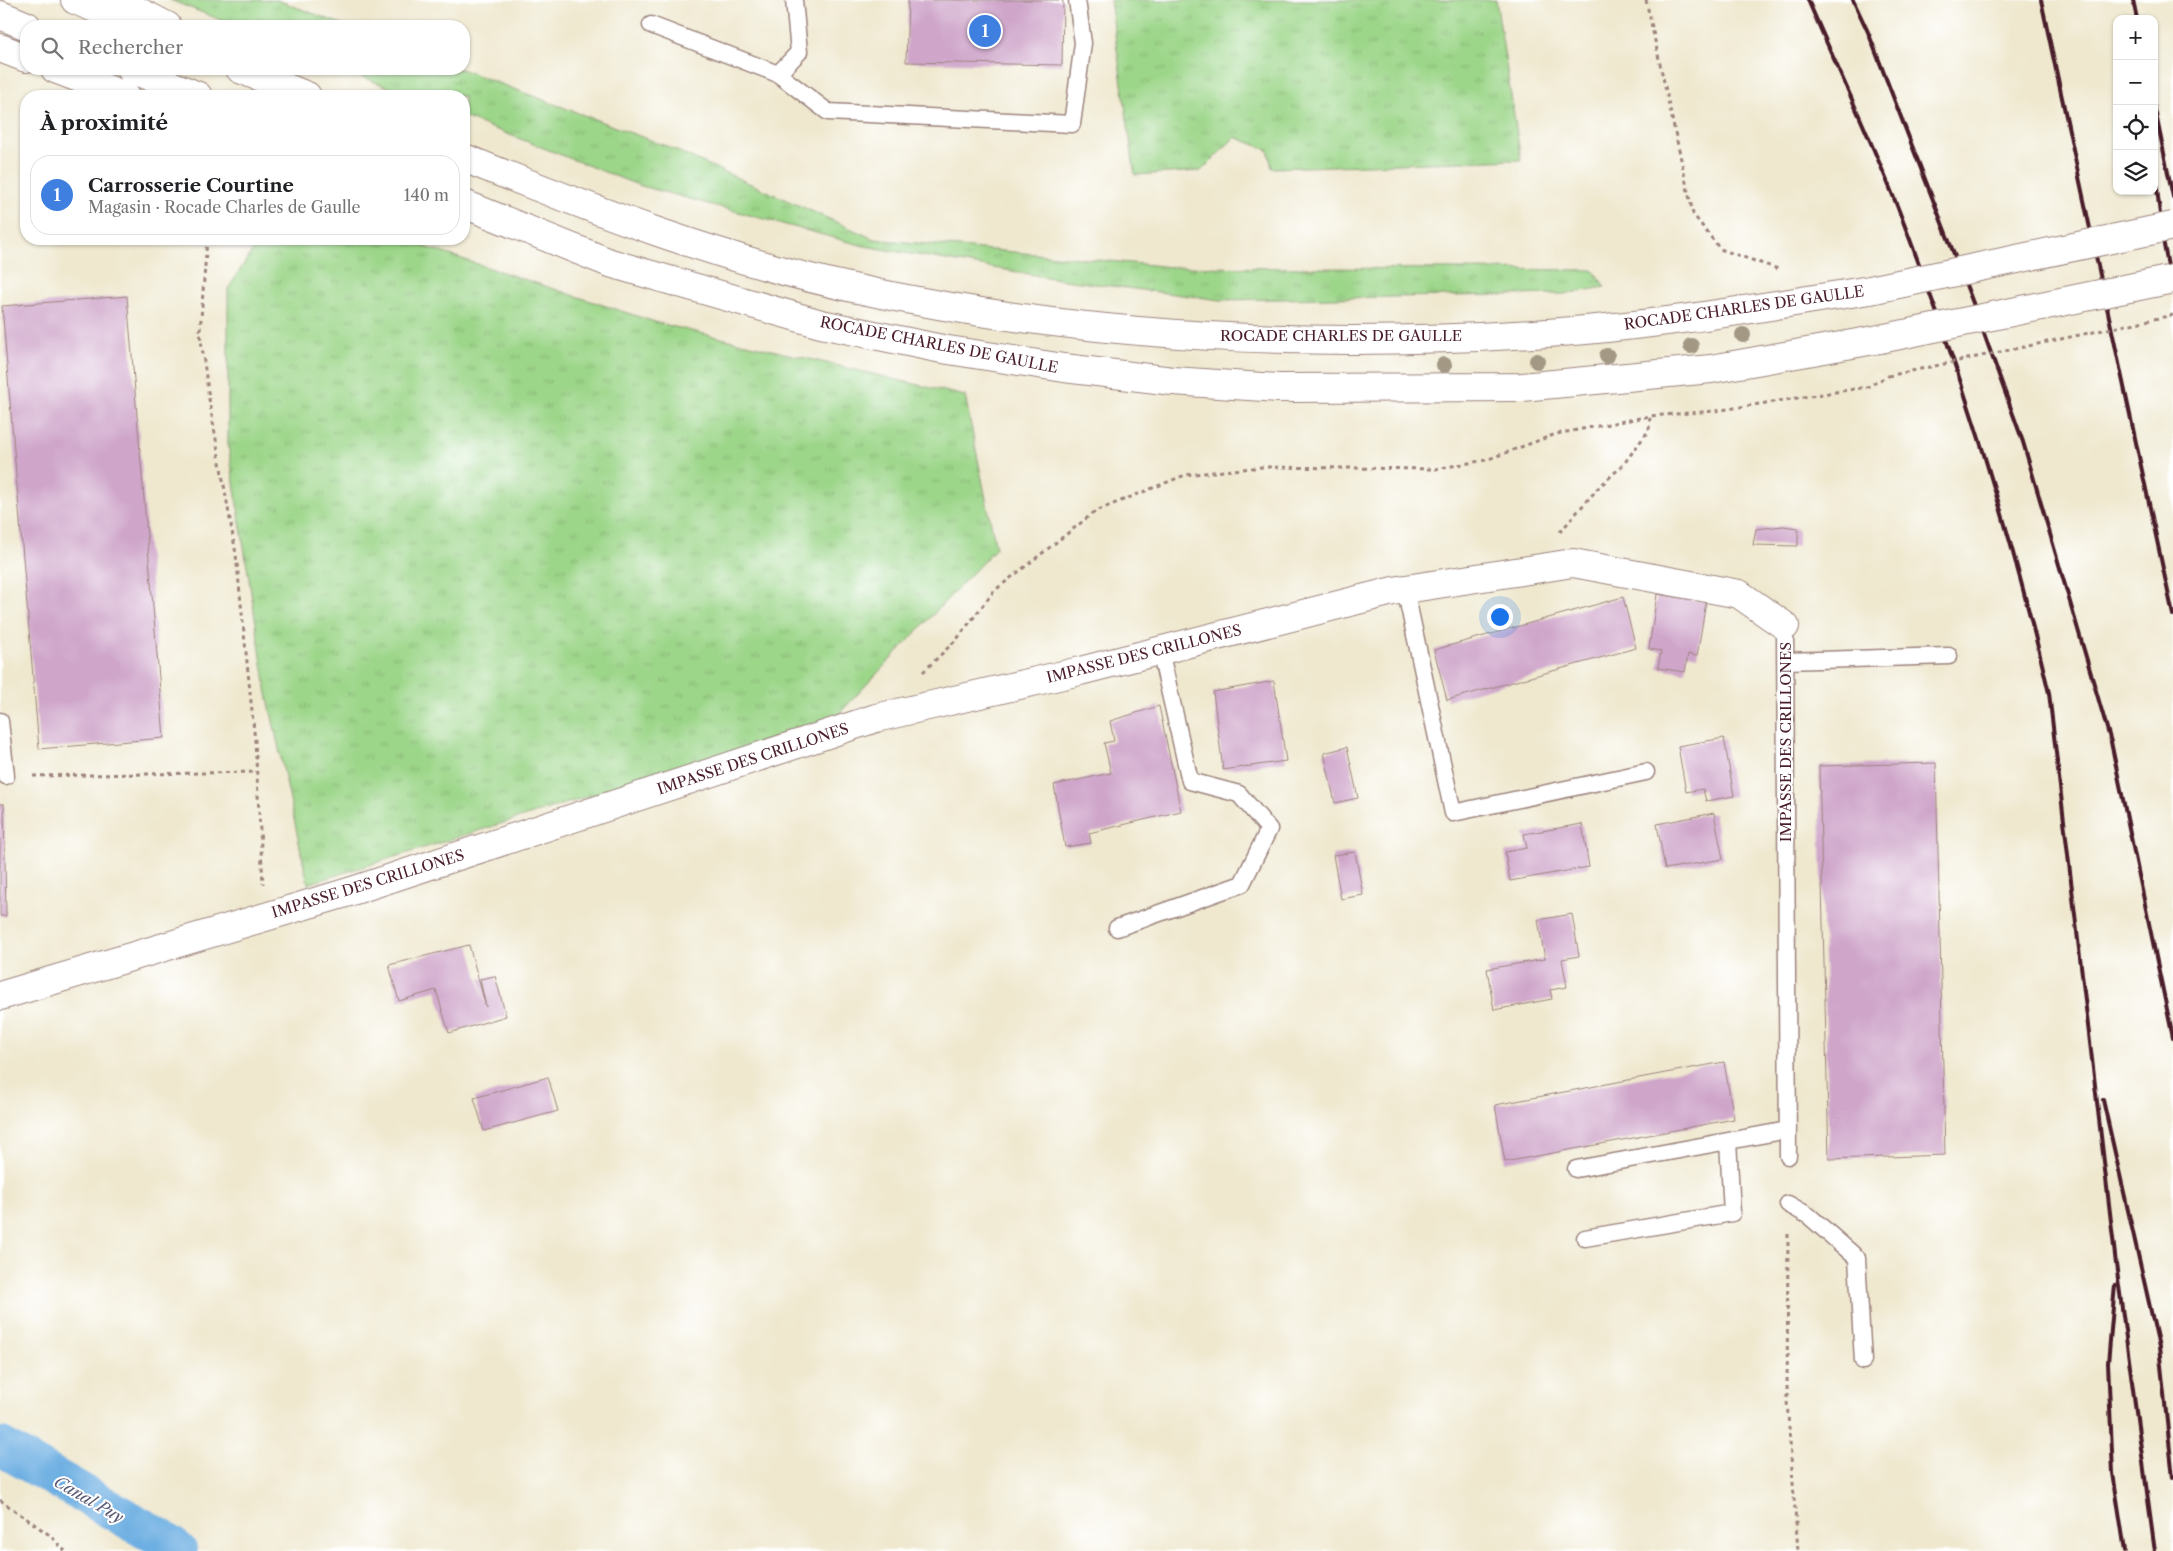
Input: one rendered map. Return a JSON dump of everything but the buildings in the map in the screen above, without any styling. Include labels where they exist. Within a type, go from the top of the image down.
[{"type":"main road","points":[[75,0],[123,20]]},
{"type":"main road","points":[[115,0],[155,20]]},
{"type":"main road","points":[[0,15],[20,23]]},
{"type":"main road","points":[[0,48],[20,56]]},
{"type":"main road","points":[[71,75],[110,90]]},
{"type":"main road","points":[[146,75],[183,90]]},
{"type":"main road","points":[[255,75],[291,90]]},
{"type":"main road","points":[[263,75],[293,90]]},
{"type":"main road","name":"ROCADE CHARLES DE GAULLE","points":[[470,160],[611,216],[766,265],[851,288],[952,308],[1090,327],[1268,339],[1409,339],[1550,333],[1710,316],[1870,290],[2173,226]]},
{"type":"main road","name":"ROCADE CHARLES DE GAULLE","points":[[470,206],[610,262],[821,324],[942,348],[1055,367],[1173,381],[1280,388],[1522,387],[1711,369],[1880,339],[2173,279]]},
{"type":"main road","name":"IMPASSE DES CRILLONES","points":[[0,996],[359,888],[876,718],[1160,650],[1406,588],[1573,563],[1739,594],[1785,626]]},
{"type":"lane","points":[[778,74],[799,52],[794,0]]},
{"type":"lane","points":[[651,25],[778,74],[828,112],[1072,124],[1083,43],[1077,0]]},
{"type":"lane","points":[[1406,588],[1453,814],[1646,772]]},
{"type":"lane","name":"IMPASSE DES CRILLONES","points":[[1785,626],[1788,1156]]},
{"type":"lane","points":[[1117,928],[1242,884],[1269,829],[1239,794],[1190,781],[1160,650]]},
{"type":"lane","points":[[1786,661],[1949,656]]},
{"type":"lane","points":[[0,721],[6,776]]},
{"type":"lane","points":[[1576,1169],[1788,1130]]},
{"type":"lane","points":[[1585,1238],[1732,1213],[1728,1141]]},
{"type":"lane","points":[[1788,1204],[1809,1216],[1857,1258],[1863,1361]]},
{"type":"path","points":[[1646,0],[1693,214],[1720,249],[1774,269],[1782,270]]},
{"type":"path","points":[[207,245],[200,332],[209,399],[236,554],[255,741],[265,916]]},
{"type":"path","points":[[916,679],[956,639],[994,591],[1096,511],[1185,475],[1262,466],[1435,469],[1486,460],[1556,434],[1650,416],[1715,412],[1867,387],[1888,376],[2173,315]]},
{"type":"path","points":[[1551,567],[1560,531],[1598,488],[1623,465],[1649,430],[1650,416]]},
{"type":"path","points":[[6,776],[257,772]]},
{"type":"path","points":[[1788,1204],[1787,1401],[1798,1551]]},
{"type":"path","points":[[0,1500],[51,1536],[66,1551]]},
{"type":"green space","points":[[170,0],[277,0],[331,20],[221,20]]},
{"type":"green space","points":[[1110,0],[1496,0],[1521,160],[1272,168],[1268,150],[1235,137],[1201,171],[1135,175]]},
{"type":"green space","points":[[470,72],[666,146],[874,239],[1173,267],[1593,270],[1605,287],[1564,294],[1221,300],[1064,280],[864,246],[638,185],[470,119],[470,90],[396,90],[357,75],[470,75]]},
{"type":"green space","points":[[256,245],[419,245],[658,323],[965,396],[996,548],[833,720],[308,884],[266,689],[228,444],[228,289]]},
{"type":"waterway","name":"Canal Puy","points":[[0,1446],[162,1539],[178,1551]]},
{"type":"railway","points":[[1808,0],[1890,189],[1944,333],[2001,512],[2049,693],[2116,1264],[2155,1551]]},
{"type":"railway","points":[[1853,0],[1868,32],[1973,303],[2023,442],[2111,742],[2173,1038]]},
{"type":"railway","points":[[2041,0],[2173,615]]},
{"type":"railway","points":[[2133,0],[2136,15]]},
{"type":"railway","points":[[2158,124],[2173,197]]},
{"type":"railway","points":[[2158,195],[2163,240],[2173,292]]},
{"type":"railway","points":[[2103,1100],[2159,1347],[2173,1478]]},
{"type":"railway","points":[[2115,1285],[2108,1363],[2113,1473],[2125,1551]]},
{"type":"place","name":"Carrosserie Courtine","points":[[985,31]]}]
